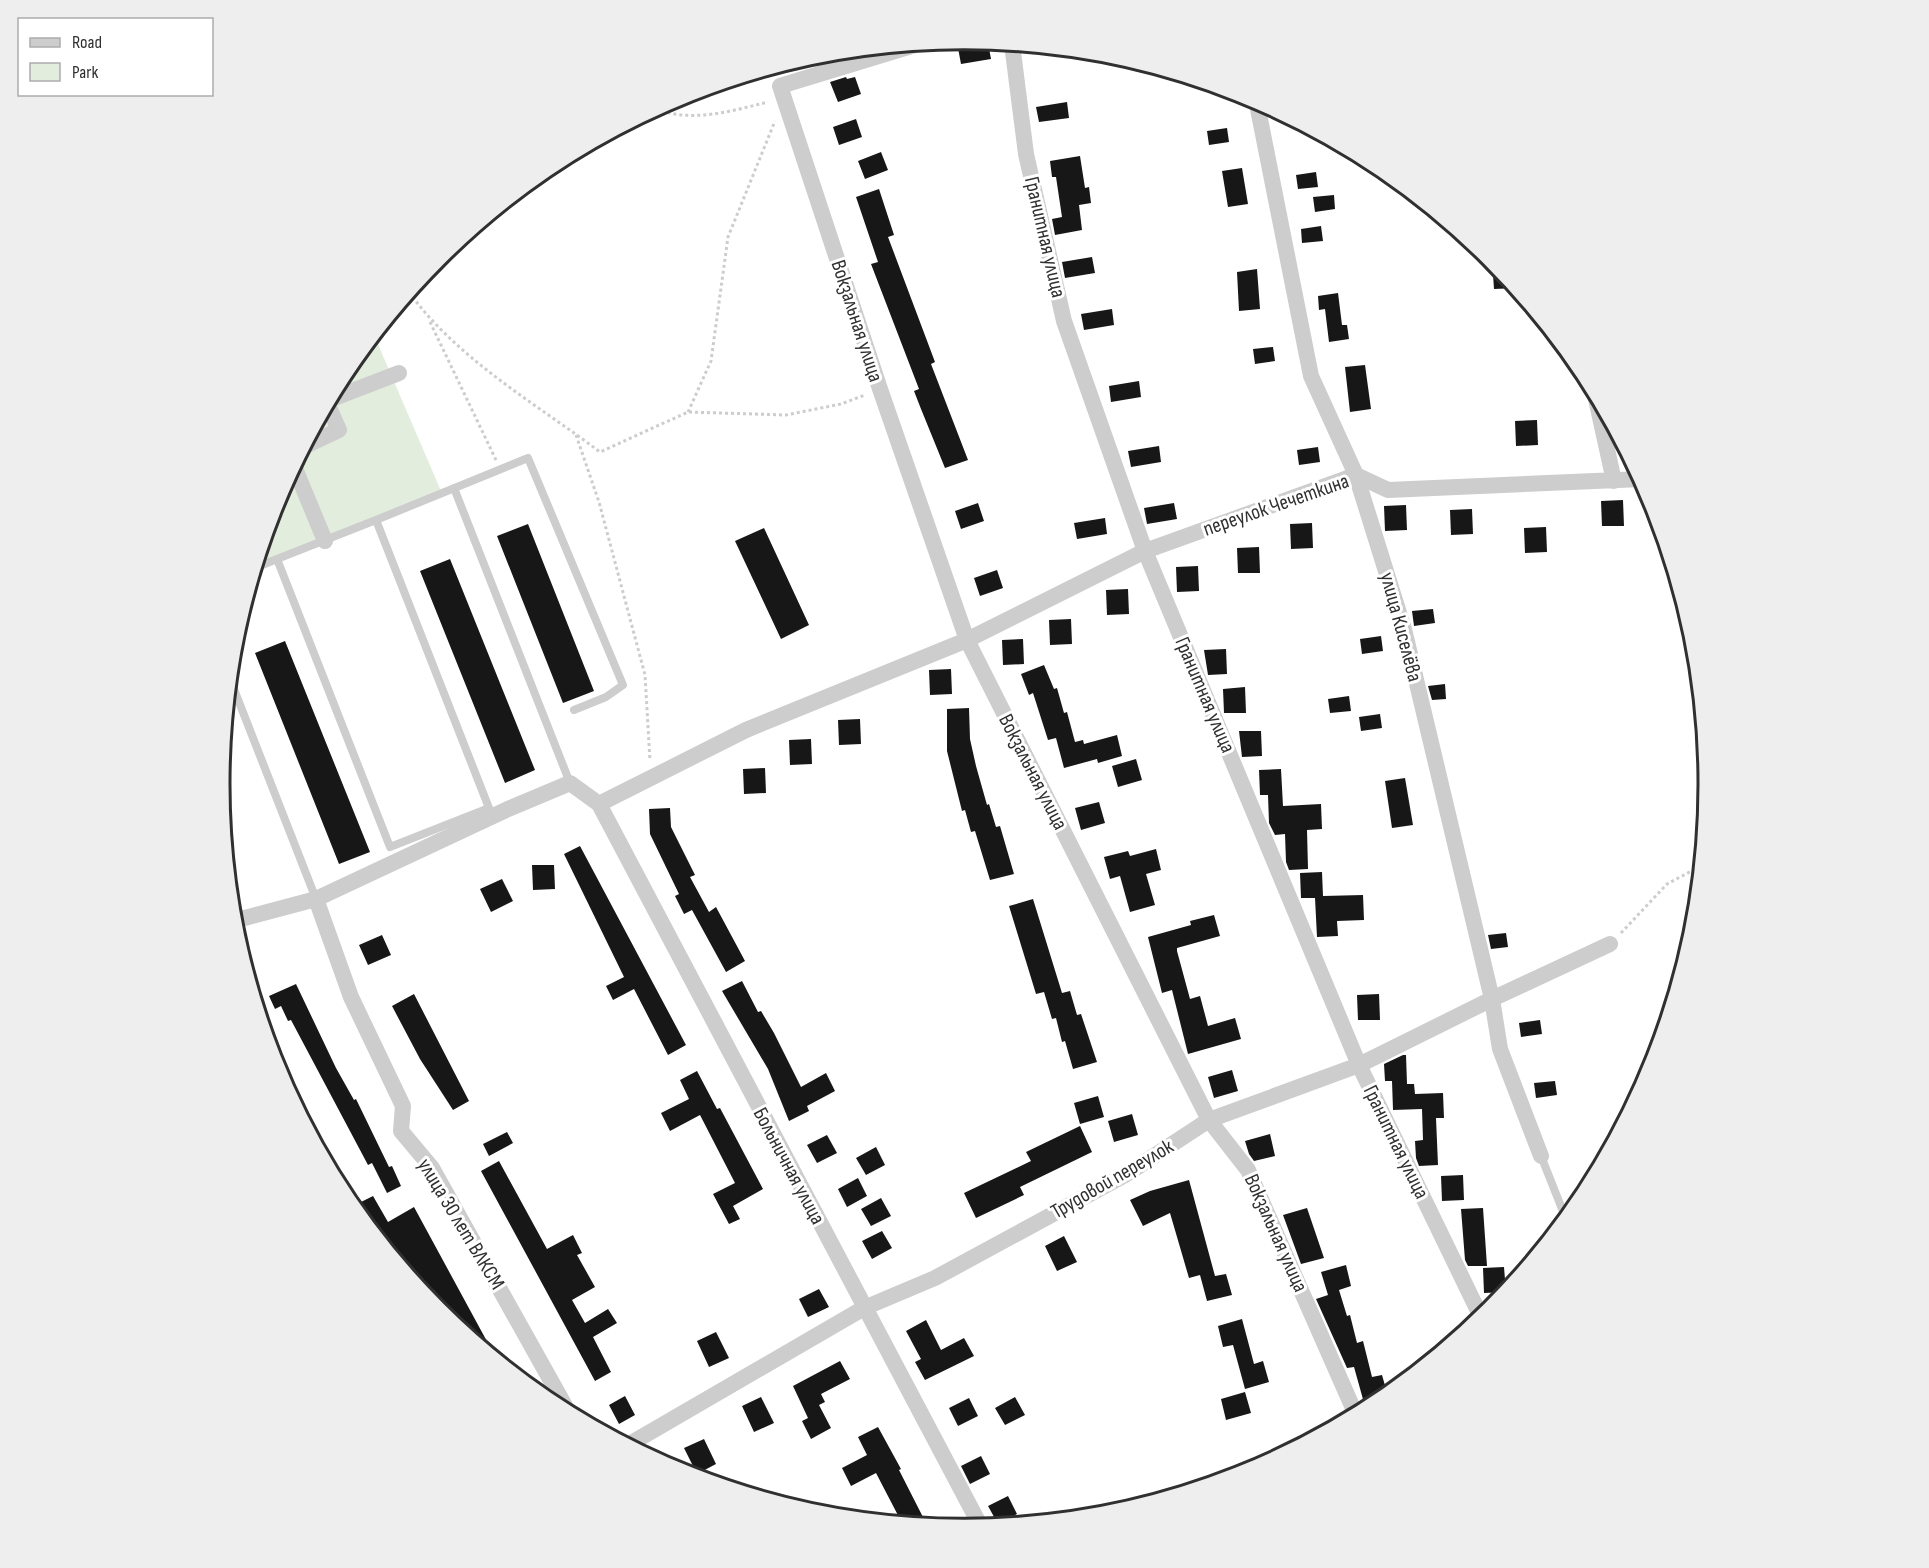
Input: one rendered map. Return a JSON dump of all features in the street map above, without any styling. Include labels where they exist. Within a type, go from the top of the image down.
[{"type":"street","name":"Гранитная улица","points":[[1013,51],[1026,154],[1064,321],[1145,551],[1359,1065],[1477,1309]]},
{"type":"street","points":[[784,97],[780,86],[884,54]]},
{"type":"street","name":"Вокзальная улица","points":[[784,97],[880,389],[967,640],[1209,1120],[1248,1170],[1353,1407]]},
{"type":"street","name":"улица Киселёва","points":[[1259,111],[1311,376],[1356,475],[1404,629],[1491,999],[1500,1049],[1541,1156]]},
{"type":"street","points":[[341,397],[399,374]]},
{"type":"street","points":[[315,441],[339,430],[332,411]]},
{"type":"street","points":[[1599,414],[1614,481]]},
{"type":"street","name":"переулок Чечеткина","points":[[599,804],[746,730],[967,640],[1145,551],[1356,475],[1388,490],[1632,480]]},
{"type":"street","points":[[298,476],[325,541]]},
{"type":"street","points":[[243,918],[316,899],[508,809],[570,783],[599,804]]},
{"type":"street","name":"Больничная улица","points":[[599,804],[976,1518]]},
{"type":"street","name":"улица 30 лет ВЛКСМ","points":[[316,899],[351,997],[403,1106],[401,1131],[432,1167],[559,1397]]},
{"type":"street","name":"Трудовой переулок","points":[[636,1441],[864,1308],[935,1278],[1125,1174],[1209,1120],[1359,1065],[1491,999],[1610,944]]},
{"type":"lane","points":[[264,564],[528,458],[623,685],[606,697],[574,710]]},
{"type":"lane","points":[[454,488],[570,783]]},
{"type":"lane","points":[[277,559],[390,847],[489,808],[376,520]]},
{"type":"lane","points":[[236,693],[316,899]]},
{"type":"lane","points":[[1541,1156],[1562,1210]]},
{"type":"path","points":[[668,112],[713,116],[784,97]]},
{"type":"path","points":[[688,412],[711,361],[728,237],[784,97]]},
{"type":"path","points":[[414,298],[430,321],[500,469]]},
{"type":"path","points":[[430,321],[479,362],[600,452],[688,412],[786,415],[841,405],[880,389]]},
{"type":"path","points":[[576,434],[599,502],[645,675],[651,778]]},
{"type":"path","points":[[1610,944],[1667,884],[1694,870]]},
{"type":"green space","points":[[378,343],[441,491],[263,566],[286,503],[306,459],[328,417]]},
{"type":"building","points":[[958,50],[989,51],[991,59],[961,64]]},
{"type":"building","points":[[846,77],[847,79],[855,77],[861,94],[838,102],[830,82]]},
{"type":"building","points":[[1067,102],[1069,118],[1039,122],[1036,107]]},
{"type":"building","points":[[856,119],[862,137],[839,145],[833,127]]},
{"type":"building","points":[[1227,128],[1229,142],[1209,145],[1207,131]]},
{"type":"building","points":[[881,152],[888,170],[865,179],[858,161]]},
{"type":"building","points":[[1080,156],[1085,188],[1089,187],[1091,203],[1079,205],[1082,230],[1055,235],[1052,219],[1062,217],[1056,177],[1052,177],[1050,161]]},
{"type":"building","points":[[1242,168],[1248,204],[1228,207],[1222,171]]},
{"type":"building","points":[[1316,172],[1318,187],[1298,189],[1296,175]]},
{"type":"building","points":[[879,189],[894,235],[888,237],[935,362],[931,364],[968,460],[945,468],[914,391],[919,389],[871,264],[878,262],[856,197]]},
{"type":"building","points":[[1334,195],[1335,209],[1315,212],[1313,197]]},
{"type":"building","points":[[1321,226],[1323,241],[1302,243],[1301,229]]},
{"type":"building","points":[[1092,257],[1095,273],[1065,278],[1062,262]]},
{"type":"building","points":[[1257,269],[1260,309],[1239,311],[1237,272]]},
{"type":"building","points":[[1493,275],[1506,288],[1494,289]]},
{"type":"building","points":[[1338,293],[1342,325],[1347,325],[1349,339],[1329,342],[1325,309],[1319,310],[1318,296]]},
{"type":"building","points":[[1112,309],[1114,325],[1084,330],[1081,314]]},
{"type":"building","points":[[1273,347],[1275,361],[1255,364],[1253,349]]},
{"type":"building","points":[[1365,365],[1371,409],[1350,412],[1345,367]]},
{"type":"building","points":[[1139,381],[1141,397],[1111,402],[1109,386]]},
{"type":"building","points":[[1537,420],[1538,445],[1516,446],[1515,421]]},
{"type":"building","points":[[1159,446],[1161,462],[1131,467],[1128,451]]},
{"type":"building","points":[[1318,447],[1320,462],[1299,465],[1297,450]]},
{"type":"building","points":[[1623,500],[1624,526],[1602,526],[1601,501]]},
{"type":"building","points":[[978,503],[984,521],[961,529],[955,511]]},
{"type":"building","points":[[1174,503],[1177,519],[1147,524],[1144,508]]},
{"type":"building","points":[[1406,505],[1407,530],[1385,531],[1384,506]]},
{"type":"building","points":[[1472,509],[1473,534],[1451,535],[1450,510]]},
{"type":"building","points":[[1105,518],[1107,534],[1077,539],[1074,523]]},
{"type":"building","points":[[1312,523],[1313,548],[1291,549],[1290,524]]},
{"type":"building","points":[[528,524],[594,691],[563,703],[497,536]]},
{"type":"building","points":[[1546,527],[1547,552],[1525,553],[1524,528]]},
{"type":"building","points":[[764,528],[809,625],[781,639],[735,541]]},
{"type":"building","points":[[1259,547],[1260,573],[1238,573],[1237,548]]},
{"type":"building","points":[[450,559],[535,770],[505,783],[420,571]]},
{"type":"building","points":[[1198,566],[1199,591],[1177,592],[1176,567]]},
{"type":"building","points":[[997,570],[1003,588],[980,596],[974,578]]},
{"type":"building","points":[[1128,589],[1129,614],[1107,615],[1106,590]]},
{"type":"building","points":[[1433,609],[1435,623],[1414,626],[1412,611]]},
{"type":"building","points":[[1071,619],[1072,644],[1050,645],[1049,620]]},
{"type":"building","points":[[1381,636],[1383,651],[1362,654],[1360,639]]},
{"type":"building","points":[[1023,639],[1024,664],[1003,665],[1002,640]]},
{"type":"building","points":[[285,641],[370,852],[339,864],[255,653]]},
{"type":"building","points":[[1226,649],[1227,674],[1208,675],[1204,650]]},
{"type":"building","points":[[1044,665],[1054,689],[1057,688],[1064,713],[1067,712],[1075,742],[1083,740],[1084,744],[1117,735],[1122,756],[1098,763],[1097,759],[1064,768],[1056,738],[1048,740],[1033,693],[1029,695],[1021,674]]},
{"type":"building","points":[[951,669],[952,694],[930,695],[929,670]]},
{"type":"building","points":[[1445,684],[1446,699],[1432,700],[1428,686]]},
{"type":"building","points":[[1245,687],[1246,713],[1224,713],[1223,689]]},
{"type":"building","points":[[1349,696],[1351,711],[1330,713],[1328,699]]},
{"type":"building","points":[[969,708],[970,739],[976,766],[987,805],[989,804],[996,827],[1000,826],[1014,874],[990,880],[975,831],[971,832],[965,810],[962,811],[947,751],[947,709]]},
{"type":"building","points":[[1380,714],[1382,728],[1361,731],[1359,717]]},
{"type":"building","points":[[860,719],[861,744],[839,745],[838,720]]},
{"type":"building","points":[[1239,731],[1261,731],[1262,756],[1242,757]]},
{"type":"building","points":[[811,739],[812,764],[790,765],[789,740]]},
{"type":"building","points":[[1136,759],[1142,780],[1118,787],[1112,766]]},
{"type":"building","points":[[765,768],[766,793],[744,794],[743,769]]},
{"type":"building","points":[[1281,769],[1283,806],[1321,804],[1322,829],[1307,830],[1308,869],[1289,870],[1286,862],[1285,834],[1275,835],[1269,823],[1268,795],[1260,795],[1259,770]]},
{"type":"building","points":[[1405,778],[1413,825],[1392,828],[1385,781]]},
{"type":"building","points":[[1099,802],[1105,823],[1081,830],[1075,808]]},
{"type":"building","points":[[670,808],[671,827],[695,875],[690,877],[709,912],[716,907],[745,961],[726,972],[692,910],[684,914],[675,896],[679,894],[650,834],[649,809]]},
{"type":"building","points":[[580,846],[686,1045],[668,1055],[634,989],[613,1000],[606,986],[624,977],[564,854]]},
{"type":"building","points":[[1156,849],[1161,870],[1146,874],[1155,905],[1130,912],[1120,876],[1110,879],[1104,857],[1128,851],[1130,856]]},
{"type":"building","points":[[532,865],[554,865],[555,889],[533,890]]},
{"type":"building","points":[[1322,872],[1323,896],[1363,895],[1364,920],[1337,921],[1338,936],[1317,937],[1315,898],[1301,898],[1300,873]]},
{"type":"building","points":[[502,879],[513,901],[491,912],[480,889]]},
{"type":"building","points":[[1033,899],[1062,993],[1070,991],[1077,1015],[1081,1014],[1097,1062],[1073,1069],[1065,1041],[1062,1042],[1056,1018],[1052,1019],[1044,992],[1036,994],[1009,906]]},
{"type":"building","points":[[1214,915],[1220,936],[1177,948],[1177,951],[1190,999],[1200,996],[1208,1026],[1235,1018],[1241,1039],[1188,1054],[1172,990],[1162,993],[1148,937],[1191,925],[1190,921]]},
{"type":"building","points":[[1506,933],[1508,947],[1491,949],[1488,935]]},
{"type":"building","points":[[382,935],[391,955],[368,965],[359,945]]},
{"type":"building","points":[[742,981],[758,1012],[761,1011],[774,1033],[801,1087],[826,1073],[835,1091],[807,1106],[809,1111],[789,1121],[768,1069],[722,991]]},
{"type":"building","points":[[296,984],[336,1068],[354,1100],[356,1099],[389,1167],[392,1166],[401,1186],[387,1193],[372,1163],[368,1165],[291,1020],[288,1021],[281,1006],[275,1009],[269,996]]},
{"type":"building","points":[[414,994],[469,1101],[453,1110],[420,1059],[392,1006]]},
{"type":"building","points":[[1379,994],[1380,1020],[1358,1020],[1357,995]]},
{"type":"building","points":[[1540,1020],[1542,1034],[1521,1037],[1519,1023]]},
{"type":"building","points":[[1406,1055],[1407,1084],[1414,1084],[1415,1094],[1443,1093],[1444,1118],[1436,1118],[1438,1165],[1419,1166],[1416,1158],[1415,1141],[1423,1140],[1422,1109],[1393,1110],[1392,1081],[1385,1081],[1384,1064]]},
{"type":"building","points":[[1232,1070],[1238,1091],[1214,1098],[1208,1077]]},
{"type":"building","points":[[697,1071],[717,1109],[720,1108],[763,1189],[733,1206],[740,1219],[729,1224],[713,1194],[735,1183],[700,1115],[670,1131],[661,1113],[689,1099],[680,1080]]},
{"type":"building","points":[[1555,1081],[1557,1095],[1536,1098],[1534,1083]]},
{"type":"building","points":[[1098,1096],[1104,1117],[1080,1124],[1074,1103]]},
{"type":"building","points":[[1132,1114],[1138,1135],[1114,1142],[1108,1121]]},
{"type":"building","points":[[1080,1126],[1092,1152],[1020,1187],[1024,1195],[976,1218],[964,1193],[1031,1161],[1026,1152]]},
{"type":"building","points":[[507,1132],[513,1143],[489,1156],[483,1144]]},
{"type":"building","points":[[1270,1134],[1275,1156],[1254,1161],[1245,1141]]},
{"type":"building","points":[[827,1135],[837,1153],[817,1163],[807,1145]]},
{"type":"building","points":[[876,1147],[885,1165],[866,1175],[856,1158]]},
{"type":"building","points":[[499,1161],[547,1249],[573,1235],[582,1253],[577,1255],[595,1287],[572,1300],[585,1323],[608,1309],[617,1323],[593,1337],[611,1372],[595,1381],[481,1171]]},
{"type":"building","points":[[1463,1175],[1464,1200],[1442,1201],[1441,1176]]},
{"type":"building","points":[[858,1178],[867,1196],[847,1207],[838,1189]]},
{"type":"building","points":[[1189,1180],[1215,1276],[1226,1274],[1232,1295],[1207,1301],[1200,1275],[1189,1278],[1170,1213],[1143,1226],[1130,1200],[1150,1191]]},
{"type":"building","points":[[373,1196],[388,1222],[414,1207],[487,1342],[445,1303],[412,1268],[361,1202]]},
{"type":"building","points":[[881,1198],[891,1216],[871,1226],[861,1209]]},
{"type":"building","points":[[1307,1208],[1324,1258],[1301,1264],[1283,1215]]},
{"type":"building","points":[[1483,1208],[1487,1266],[1468,1266],[1465,1260],[1461,1209]]},
{"type":"building","points":[[882,1231],[892,1248],[872,1259],[862,1241]]},
{"type":"building","points":[[1064,1236],[1077,1262],[1057,1271],[1045,1246]]},
{"type":"building","points":[[1346,1265],[1351,1286],[1339,1290],[1347,1316],[1350,1315],[1357,1343],[1363,1341],[1372,1377],[1382,1375],[1385,1386],[1363,1401],[1354,1367],[1347,1368],[1316,1299],[1328,1295],[1321,1272]]},
{"type":"building","points":[[1504,1267],[1505,1281],[1494,1293],[1484,1293],[1483,1268]]},
{"type":"building","points":[[819,1289],[829,1307],[808,1317],[799,1299]]},
{"type":"building","points":[[1242,1319],[1254,1364],[1263,1361],[1269,1382],[1245,1389],[1233,1345],[1223,1347],[1218,1326]]},
{"type":"building","points":[[926,1320],[941,1350],[964,1338],[974,1356],[925,1380],[915,1362],[921,1359],[906,1331]]},
{"type":"building","points":[[716,1332],[729,1358],[709,1367],[697,1341]]},
{"type":"building","points":[[840,1361],[850,1379],[821,1394],[825,1402],[819,1405],[831,1428],[811,1439],[802,1421],[808,1418],[793,1386]]},
{"type":"building","points":[[1245,1392],[1251,1413],[1226,1420],[1221,1399]]},
{"type":"building","points":[[625,1396],[635,1415],[619,1424],[609,1405]]},
{"type":"building","points":[[761,1397],[774,1423],[754,1432],[742,1406]]},
{"type":"building","points":[[1015,1397],[1025,1415],[1005,1425],[995,1408]]},
{"type":"building","points":[[969,1398],[978,1416],[958,1426],[949,1408]]},
{"type":"building","points":[[878,1427],[901,1469],[899,1470],[923,1517],[898,1515],[876,1473],[851,1486],[842,1468],[867,1455],[858,1437]]},
{"type":"building","points":[[704,1439],[716,1464],[703,1471],[693,1467],[684,1448]]},
{"type":"building","points":[[981,1456],[990,1474],[970,1484],[961,1466]]},
{"type":"building","points":[[1008,1496],[1017,1514],[1011,1517],[994,1517],[988,1506]]}]
